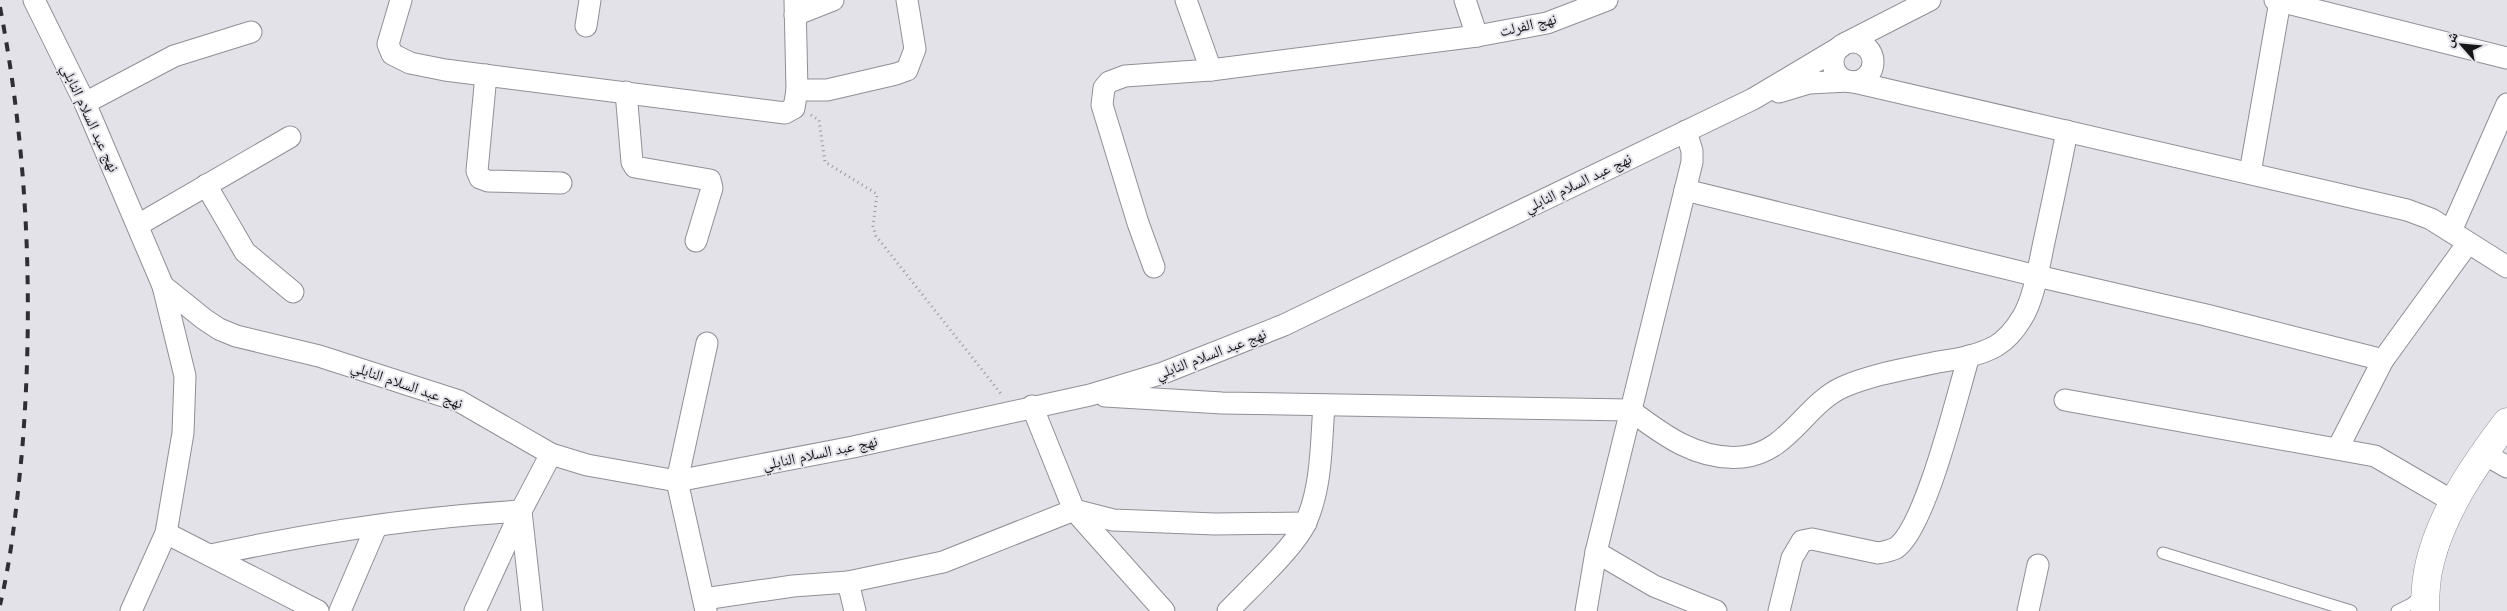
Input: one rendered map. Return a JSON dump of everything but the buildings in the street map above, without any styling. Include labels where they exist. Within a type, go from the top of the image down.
[{"type":"main road","points":[[2425,601],[2429,563],[2438,534],[2454,502],[2483,454],[2507,422]]},
{"type":"street","points":[[401,0],[388,44],[392,54],[410,63],[776,113],[785,113],[796,99],[907,70],[915,49],[907,0]]},
{"type":"street","points":[[586,26],[590,0]]},
{"type":"street","points":[[796,99],[795,8],[833,0]]},
{"type":"street","points":[[1186,0],[1211,70]]},
{"type":"street","points":[[1465,0],[1477,36]]},
{"type":"street","name":"نهج الفرلت","points":[[1154,267],[1105,114],[1102,92],[1109,82],[1126,76],[1211,70],[1477,36],[1547,23],[1606,0]]},
{"type":"street","name":"نهج عبد السلام النابلي","points":[[37,4],[85,103],[163,286],[204,319],[219,329],[236,336],[319,356],[459,401],[551,454],[587,465],[677,481],[853,447],[1090,395],[1163,373],[1284,325],[1752,99],[1844,44],[1930,0]]},
{"type":"street","points":[[2250,173],[2277,1],[2507,58]]},
{"type":"street","name":"نهج عبد السلام النابلي","points":[[1873,62],[1878,43],[1884,32],[1902,14]]},
{"type":"street","points":[[85,103],[174,56],[251,32]]},
{"type":"street","points":[[1873,62],[1869,75],[1860,81],[1851,82],[1838,75],[1834,69],[1834,56],[1844,44],[1856,42],[1866,46],[1873,62],[1926,98]]},
{"type":"street","points":[[486,74],[477,171],[480,178],[488,181],[561,183]]},
{"type":"street","name":"نهج عبد السلام النابلي","points":[[1752,99],[1809,83],[1851,82],[1926,98],[2407,210],[2431,219],[2460,237],[2505,260]]},
{"type":"street","points":[[626,92],[632,162],[635,167],[710,180],[712,188],[696,241]]},
{"type":"street","points":[[2338,448],[2383,360],[2460,237],[2507,104]]},
{"type":"street","points":[[1586,611],[1596,552],[1692,162],[1692,151],[1686,131]]},
{"type":"street","points":[[1090,395],[1222,403],[1324,406],[1630,410],[1667,438],[1683,446],[1712,454],[1742,457],[1772,448],[1828,397],[1842,388],[1879,375],[1969,356],[1997,345],[2011,332],[2023,317],[2037,276],[2068,131]]},
{"type":"street","points":[[138,225],[290,137]]},
{"type":"street","points":[[206,185],[245,252],[293,292]]},
{"type":"street","points":[[1684,190],[2206,315],[2383,360]]},
{"type":"street","points":[[130,611],[166,533],[183,432],[185,376],[163,286]]},
{"type":"street","points":[[707,343],[677,481],[705,605],[793,586],[848,582],[943,562],[1074,510],[1113,520],[1215,524],[1306,523]]},
{"type":"street","points":[[1779,611],[1792,558],[1802,540],[1812,539],[1878,553],[1887,552],[1904,539],[1918,516],[1930,486],[1969,356]]},
{"type":"street","points":[[2065,400],[2375,456],[2454,502]]},
{"type":"street","points":[[1228,611],[1294,540],[1306,523],[1317,488],[1324,406]]},
{"type":"street","points":[[1023,409],[1074,510],[1164,611]]},
{"type":"street","points":[[475,611],[521,511],[551,454]]},
{"type":"street","points":[[2483,454],[2507,467]]},
{"type":"street","points":[[211,555],[257,545],[376,527],[461,515],[521,511]]},
{"type":"street","points":[[521,511],[532,611]]},
{"type":"street","points":[[340,611],[376,527]]},
{"type":"street","points":[[166,533],[318,611]]},
{"type":"street","points":[[1596,552],[1654,586],[1716,611]]},
{"type":"street","points":[[2028,611],[2038,565]]},
{"type":"street","points":[[848,582],[856,611]]},
{"type":"lane","points":[[2163,552],[2351,611]]},
{"type":"lane","points":[[2397,611],[2411,604],[2425,601]]},
{"type":"path","points":[[796,99],[819,120],[822,154],[828,166],[877,194],[873,226],[876,236],[1023,409]]},
{"type":"railway","points":[[0,7],[17,117],[26,229],[28,285],[28,341],[22,452],[11,548],[0,605]]}]
